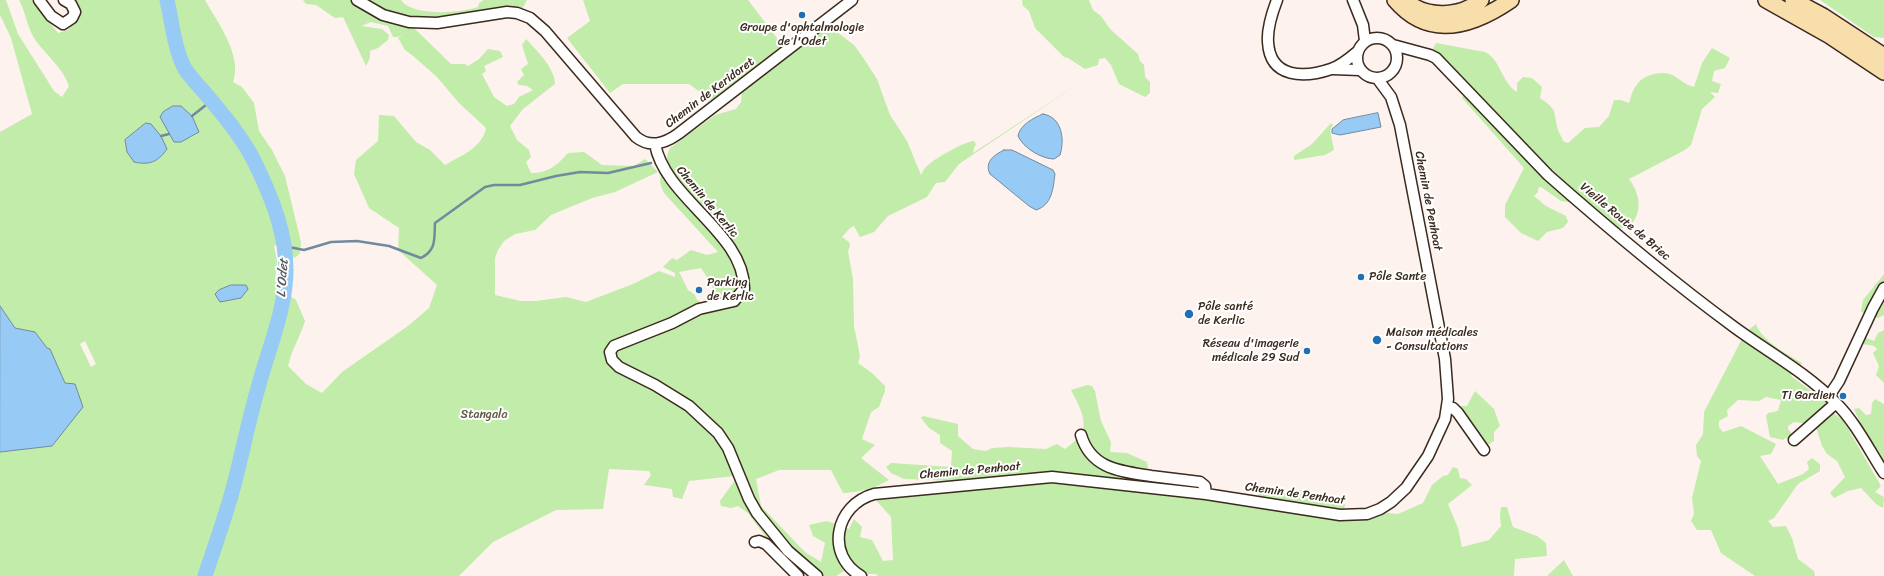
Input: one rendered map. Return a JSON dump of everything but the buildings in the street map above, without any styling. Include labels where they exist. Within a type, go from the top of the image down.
[{"type":"highway","points":[[1394,0],[1415,18],[1440,26],[1458,25],[1478,19],[1511,0]]},
{"type":"highway","points":[[1405,0],[1421,10],[1447,14],[1469,8],[1481,0]]},
{"type":"highway","points":[[1766,0],[1830,36],[1884,72]]},
{"type":"highway","points":[[1797,2],[1884,56]]},
{"type":"street","points":[[39,0],[51,16],[63,24],[72,18],[75,12],[72,4],[64,0]]},
{"type":"street","points":[[357,0],[383,15],[409,22],[437,23],[511,12],[523,14],[535,21],[636,137],[644,142],[655,144]]},
{"type":"street","name":"Chemin de Keridoret","points":[[655,144],[667,142],[678,134],[852,0]]},
{"type":"street","points":[[1277,0],[1268,30],[1268,41],[1270,54],[1276,63],[1284,70],[1296,75],[1310,74],[1333,69],[1360,70]]},
{"type":"street","points":[[1353,0],[1363,25],[1365,41]]},
{"type":"street","points":[[1363,25],[1380,38],[1393,45],[1397,55],[1394,69]]},
{"type":"street","points":[[1333,69],[1357,52],[1365,41],[1380,38]]},
{"type":"street","name":"Vieille Route de Briec","points":[[1393,45],[1436,58],[1548,175],[1631,246],[1734,327],[1832,400],[1855,427],[1884,473]]},
{"type":"street","points":[[1357,52],[1357,62],[1360,70],[1365,75],[1377,78],[1388,75],[1408,58],[1420,54]]},
{"type":"street","name":"Chemin de Penhoat","points":[[1391,97],[1394,69]]},
{"type":"street","name":"Chemin de Penhoat","points":[[861,576],[849,573],[840,547],[840,534],[842,523],[850,507],[861,498],[874,494],[1052,477],[1206,494],[1340,515],[1359,515],[1373,512],[1391,502],[1406,488],[1418,472],[1435,441],[1448,408],[1447,378],[1441,338],[1400,125],[1391,97],[1377,78]]},
{"type":"street","name":"Chemin de Kerlic","points":[[655,144],[659,160],[666,174],[718,232],[732,252],[742,273],[744,289],[734,301],[699,309],[672,323],[614,346],[610,352],[612,360],[619,367],[655,385],[689,406],[715,430],[728,448],[749,499],[757,513],[788,551],[817,576]]},
{"type":"street","points":[[1794,440],[1832,400],[1839,381],[1884,288]]},
{"type":"street","points":[[1448,408],[1452,408],[1458,413],[1484,450]]},
{"type":"street","points":[[1081,435],[1088,452],[1104,465],[1126,472],[1200,482],[1206,486],[1206,494]]},
{"type":"street","points":[[755,542],[760,541],[766,544],[798,576]]},
{"type":"green space","name":"Stangala","points":[[0,0],[6,0],[18,34],[54,91],[62,97],[69,86],[63,73],[40,47],[33,36],[19,0],[32,0],[58,33],[68,30],[76,20],[70,0],[205,0],[222,28],[232,50],[235,61],[233,82],[242,87],[254,103],[259,131],[272,150],[285,176],[301,242],[300,253],[295,258],[279,244],[274,246],[277,261],[275,281],[286,293],[296,300],[305,321],[288,366],[306,384],[322,393],[342,372],[408,326],[429,308],[437,285],[398,250],[399,228],[369,208],[354,174],[356,160],[378,141],[379,115],[394,116],[416,142],[430,150],[445,165],[476,146],[484,135],[486,128],[459,103],[437,77],[405,50],[398,38],[403,34],[398,37],[393,37],[388,26],[371,22],[361,26],[382,29],[389,35],[388,40],[378,48],[370,51],[370,58],[366,66],[343,17],[335,18],[316,5],[306,4],[303,0],[401,0],[407,5],[416,9],[449,12],[478,7],[479,3],[484,0],[527,0],[522,9],[514,8],[467,16],[410,22],[414,28],[451,64],[465,64],[468,66],[479,59],[488,49],[500,51],[503,57],[484,66],[486,71],[482,74],[494,97],[507,106],[514,104],[519,97],[533,90],[527,86],[519,85],[517,82],[524,75],[521,69],[528,64],[522,45],[526,39],[545,60],[552,72],[555,84],[523,109],[510,126],[517,140],[529,150],[531,157],[526,162],[531,173],[543,172],[552,168],[568,153],[584,152],[602,165],[634,166],[645,159],[658,172],[615,192],[592,198],[551,215],[535,230],[515,234],[504,241],[495,258],[495,295],[521,301],[536,301],[566,297],[586,302],[633,284],[659,271],[675,277],[675,273],[663,267],[672,258],[677,260],[691,250],[707,255],[718,252],[664,193],[660,181],[662,174],[673,186],[667,162],[670,148],[715,115],[736,109],[741,102],[742,92],[806,41],[825,30],[837,32],[854,45],[862,56],[877,79],[890,115],[907,141],[921,175],[926,167],[935,160],[956,148],[974,141],[976,144],[973,153],[1081,82],[959,164],[945,182],[936,183],[927,197],[888,216],[874,232],[860,237],[854,226],[850,228],[842,237],[849,242],[850,246],[848,251],[853,279],[854,326],[860,356],[858,363],[872,373],[885,386],[885,391],[879,407],[871,412],[862,439],[875,445],[861,458],[889,480],[867,490],[843,493],[831,470],[779,470],[756,479],[761,506],[805,552],[821,562],[825,543],[813,536],[809,525],[827,521],[849,529],[854,519],[862,527],[860,537],[872,540],[883,561],[893,560],[891,517],[875,499],[979,488],[981,480],[953,481],[904,479],[891,473],[886,467],[891,463],[951,467],[952,451],[940,443],[940,435],[929,428],[921,418],[923,416],[958,424],[958,436],[973,449],[986,451],[992,448],[1008,447],[1046,449],[1057,444],[1065,449],[1080,435],[1084,425],[1080,409],[1071,390],[1087,385],[1092,386],[1095,391],[1101,421],[1111,442],[1110,452],[1127,453],[1147,462],[1148,468],[1140,471],[1138,483],[1252,505],[1264,486],[1276,490],[1304,490],[1345,504],[1343,517],[1362,518],[1387,513],[1398,514],[1423,503],[1432,485],[1443,476],[1448,475],[1453,467],[1458,469],[1460,478],[1466,479],[1472,485],[1448,504],[1458,528],[1462,547],[1489,540],[1501,526],[1501,507],[1507,507],[1513,527],[1537,536],[1546,543],[1547,556],[1515,559],[1514,576],[878,576],[876,574],[864,574],[852,566],[836,576],[824,576],[777,552],[748,513],[738,506],[731,508],[721,506],[720,501],[735,480],[734,476],[689,481],[682,499],[673,497],[672,489],[644,485],[651,475],[649,471],[609,469],[603,509],[556,510],[493,542],[459,576],[0,576],[0,452],[52,446],[65,383],[50,350],[35,332],[15,328],[0,306],[0,132],[32,114],[11,38],[0,15]],"holes":[[[173,106],[181,106],[199,132],[190,138],[163,112]],[[706,206],[723,232],[746,294],[737,303],[704,303],[697,300],[695,295],[688,290],[679,272],[701,268],[720,301],[732,293],[737,283],[737,272],[731,259],[714,233],[697,213]],[[231,285],[246,285],[216,297]],[[85,341],[96,364],[91,367],[80,344]]]},
{"type":"green space","points":[[583,0],[748,0],[783,46],[711,100],[689,84],[623,84],[610,93],[567,38],[590,21]]},
{"type":"green space","points":[[1022,0],[1089,0],[1093,10],[1101,16],[1110,29],[1138,54],[1140,61],[1144,65],[1145,77],[1150,82],[1150,93],[1145,97],[1119,84],[1111,65],[1105,58],[1099,59],[1098,65],[1085,69],[1064,57],[1035,28],[1029,11],[1023,6]]},
{"type":"green space","points":[[1820,0],[1884,0],[1884,38],[1874,37]]},
{"type":"green space","points":[[1436,43],[1485,52],[1494,60],[1508,83],[1517,92],[1517,83],[1523,77],[1532,78],[1542,87],[1540,98],[1550,105],[1554,111],[1558,131],[1563,141],[1568,143],[1585,128],[1599,127],[1609,116],[1614,100],[1621,100],[1629,103],[1639,82],[1647,76],[1657,73],[1668,74],[1694,87],[1702,63],[1712,48],[1730,58],[1725,68],[1714,71],[1712,81],[1721,84],[1718,93],[1710,92],[1715,97],[1702,109],[1691,145],[1685,150],[1629,179],[1636,191],[1639,204],[1636,217],[1628,228],[1617,228],[1586,205],[1561,201],[1541,187],[1538,188],[1538,192],[1534,196],[1546,206],[1566,216],[1568,222],[1563,228],[1547,232],[1538,241],[1521,233],[1505,217],[1505,205],[1524,168],[1462,98],[1469,86],[1432,50]]},
{"type":"green space","points":[[1331,123],[1333,125],[1330,130],[1334,150],[1325,155],[1294,160],[1294,156],[1312,144]]},
{"type":"green space","points":[[1884,274],[1884,315],[1878,318],[1861,312],[1863,300]]},
{"type":"green space","points":[[1756,324],[1759,330],[1769,341],[1802,363],[1791,376],[1826,402],[1824,407],[1843,420],[1881,486],[1875,492],[1884,497],[1883,508],[1876,504],[1861,488],[1848,491],[1834,498],[1830,493],[1845,477],[1837,461],[1827,454],[1822,446],[1817,430],[1810,424],[1794,422],[1788,426],[1788,429],[1792,434],[1788,439],[1785,438],[1783,440],[1770,437],[1766,416],[1768,413],[1778,411],[1781,400],[1766,397],[1759,401],[1738,400],[1727,410],[1728,416],[1719,421],[1719,427],[1723,432],[1741,426],[1776,444],[1771,454],[1760,456],[1778,484],[1803,474],[1809,469],[1807,462],[1812,458],[1820,464],[1820,471],[1798,484],[1774,518],[1768,521],[1773,527],[1786,526],[1792,538],[1798,559],[1814,571],[1815,576],[1755,576],[1721,553],[1711,530],[1697,530],[1691,521],[1694,514],[1692,498],[1701,461],[1697,456],[1696,445],[1703,434],[1704,412],[1745,333]]},
{"type":"green space","points":[[1884,330],[1884,383],[1876,375],[1879,366],[1873,353],[1877,349],[1874,346],[1863,344],[1864,337],[1874,341],[1878,333]]},
{"type":"green space","points":[[1475,391],[1494,409],[1500,426],[1494,432],[1494,441],[1484,447],[1456,406],[1467,406]]},
{"type":"green space","points":[[1875,399],[1884,404],[1884,463],[1864,430],[1854,409],[1859,408],[1866,415],[1871,414],[1872,403]]},
{"type":"green space","points":[[1564,560],[1573,576],[1547,576]]},
{"type":"water","points":[[173,106],[181,106],[192,116],[199,132],[181,142],[174,142],[160,117],[163,112]]},
{"type":"water","points":[[1378,113],[1381,127],[1340,135],[1332,133],[1332,129],[1343,120]]},
{"type":"water","points":[[1043,114],[1054,119],[1058,124],[1062,136],[1060,155],[1054,159],[1049,159],[1028,149],[1018,136],[1024,125]]},
{"type":"water","points":[[146,123],[151,124],[161,136],[167,149],[160,157],[152,162],[134,162],[127,152],[125,140]]},
{"type":"water","points":[[1004,150],[1012,150],[1053,170],[1055,174],[1051,196],[1041,208],[1036,210],[1029,206],[990,174],[988,170],[989,162],[997,154]]},
{"type":"water","points":[[231,285],[246,285],[248,289],[241,298],[220,302],[215,294],[219,290]]},
{"type":"water","points":[[0,306],[15,328],[35,332],[47,348],[50,349],[65,383],[75,384],[83,407],[52,446],[0,452]]},
{"type":"waterway","name":"L'Odet","points":[[167,0],[178,52],[185,69],[234,129],[253,158],[264,181],[278,218],[284,244],[286,270],[280,314],[255,400],[232,493],[205,576]]},
{"type":"waterway","points":[[192,116],[211,101]]},
{"type":"waterway","points":[[161,136],[169,134]]},
{"type":"waterway","points":[[284,246],[304,250],[331,242],[357,241],[389,246],[421,258],[430,251],[434,243],[435,223],[485,187],[494,185],[520,185],[580,172],[608,173],[651,163]]},
{"type":"place","name":"Groupe d'ophtalmologie de l'Odet","points":[[802,15]]},
{"type":"place","name":"Pôle Sante","points":[[1361,277]]},
{"type":"place","name":"Parking de Kerlic","points":[[699,290]]},
{"type":"place","name":"Pôle santé de Kerlic","points":[[1189,314]]},
{"type":"place","name":"Maison médicales - Consultations","points":[[1377,340]]},
{"type":"place","name":"Réseau d'imagerie médicale 29 Sud","points":[[1307,351]]},
{"type":"place","name":"Ti Gardien","points":[[1843,396]]}]
